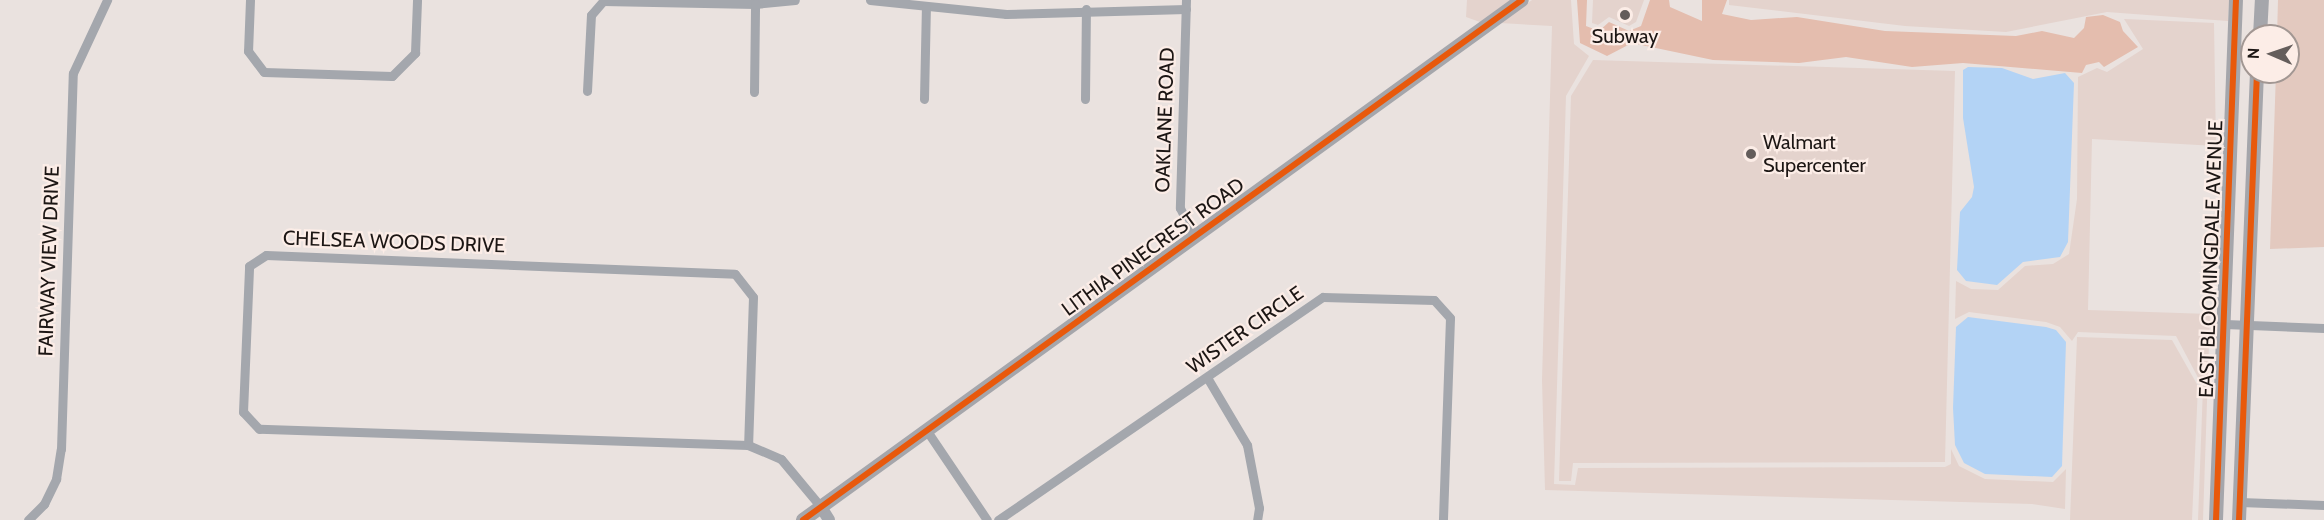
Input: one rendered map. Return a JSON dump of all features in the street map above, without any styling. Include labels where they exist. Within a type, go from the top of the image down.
[{"type":"main road","name":"LITHIA PINECREST ROAD","points":[[803,520],[1522,0]]},
{"type":"main road","name":"EAST BLOOMINGDALE AVENUE","points":[[2216,520],[2236,0]]},
{"type":"main road","points":[[2261,24],[2262,0]]},
{"type":"main road","name":"EAST BLOOMINGDALE AVENUE","points":[[2239,520],[2256,84]]},
{"type":"street","name":"FAIRWAY VIEW DRIVE","points":[[28,520],[44,504],[56,479],[61,449],[73,73],[106,0]]},
{"type":"street","points":[[250,0],[248,51],[264,72],[392,76],[415,53],[417,0]]},
{"type":"street","points":[[587,91],[591,15],[603,1],[755,4],[795,0]]},
{"type":"street","points":[[870,0],[1006,14],[1186,4]]},
{"type":"street","points":[[754,92],[755,4]]},
{"type":"street","name":"OAKLANE ROAD","points":[[1186,4],[1180,208],[1195,237]]},
{"type":"street","points":[[924,99],[926,7]]},
{"type":"street","points":[[1085,99],[1086,9]]},
{"type":"street","name":"CHELSEA WOODS DRIVE","points":[[748,445],[753,297],[735,274],[266,255],[249,266],[243,412],[259,429],[748,445],[782,459],[821,507]]},
{"type":"street","name":"WISTER CIRCLE","points":[[998,520],[1208,379],[1323,297],[1434,300],[1450,318],[1443,520]]},
{"type":"street","points":[[2225,324],[2324,328]]},
{"type":"street","points":[[1208,379],[1247,445],[1259,508],[1257,520]]},
{"type":"street","points":[[927,431],[987,520]]},
{"type":"street","points":[[2240,502],[2324,505]]},
{"type":"street","points":[[821,507],[829,520]]},
{"type":"shaded area","points":[[1467,0],[1511,0],[1480,22],[1466,17]]},
{"type":"shaded area","points":[[1532,0],[1571,0],[1574,44],[1589,56],[1566,96],[1554,484],[1575,485],[1578,468],[1945,467],[1951,464],[1951,449],[1959,466],[1985,479],[2053,482],[2066,469],[2065,509],[2032,504],[1545,490],[1542,380],[1552,26],[1500,23]]},
{"type":"shaded area","points":[[1577,0],[1587,0],[1586,26],[1599,31],[1609,22],[1629,31],[1641,26],[1650,0],[1669,0],[1670,7],[1702,21],[1702,0],[1727,0],[1722,14],[1751,20],[1797,17],[1885,31],[2016,36],[2042,31],[2074,38],[2084,28],[2086,17],[2103,15],[2120,22],[2123,31],[2138,47],[2104,67],[2099,62],[2086,65],[2082,73],[1963,63],[1912,67],[1846,57],[1799,63],[1713,60],[1632,43],[1607,56],[1580,43]]},
{"type":"shaded area","points":[[1593,0],[1644,0],[1636,22],[1629,26],[1609,17],[1598,25],[1592,23]]},
{"type":"shaded area","points":[[1729,0],[2229,0],[2228,21],[2107,12],[2006,32],[1905,26],[1729,5]]},
{"type":"shaded area","points":[[2278,0],[2324,0],[2324,247],[2270,249],[2276,84],[2300,84],[2300,24],[2277,24]]},
{"type":"shaded area","points":[[2124,19],[2214,23],[2216,146],[2092,139],[2088,310],[2210,314],[2203,520],[2198,520],[2203,387],[2176,336],[2078,332],[2072,341],[2060,327],[2046,322],[1969,312],[1955,319],[1956,281],[1971,289],[1998,290],[2025,266],[2053,264],[2069,254],[2077,199],[2078,77],[2097,68],[2107,72],[2143,49]]},
{"type":"shaded area","points":[[1593,60],[1955,71],[1945,462],[1573,463],[1571,481],[1559,481],[1571,96]]},
{"type":"shaded area","points":[[2077,337],[2172,340],[2198,386],[2192,520],[2070,520]]},
{"type":"water","points":[[1968,67],[2002,68],[2033,79],[2065,73],[2074,83],[2068,242],[2060,257],[2023,262],[1997,285],[1966,281],[1957,270],[1960,212],[1972,197],[1974,187],[1963,118],[1963,70]]},
{"type":"water","points":[[1968,317],[2046,327],[2056,330],[2066,342],[2062,466],[2052,477],[1985,474],[1964,463],[1955,445],[1953,408],[1956,327]]},
{"type":"cycle path","points":[[803,520],[1522,0]]},
{"type":"cycle path","points":[[2216,520],[2236,0]]},
{"type":"cycle path","points":[[2239,520],[2257,84]]},
{"type":"place","name":"Subway","points":[[1625,15]]},
{"type":"place","name":"Walmart Supercenter","points":[[1751,154]]}]
